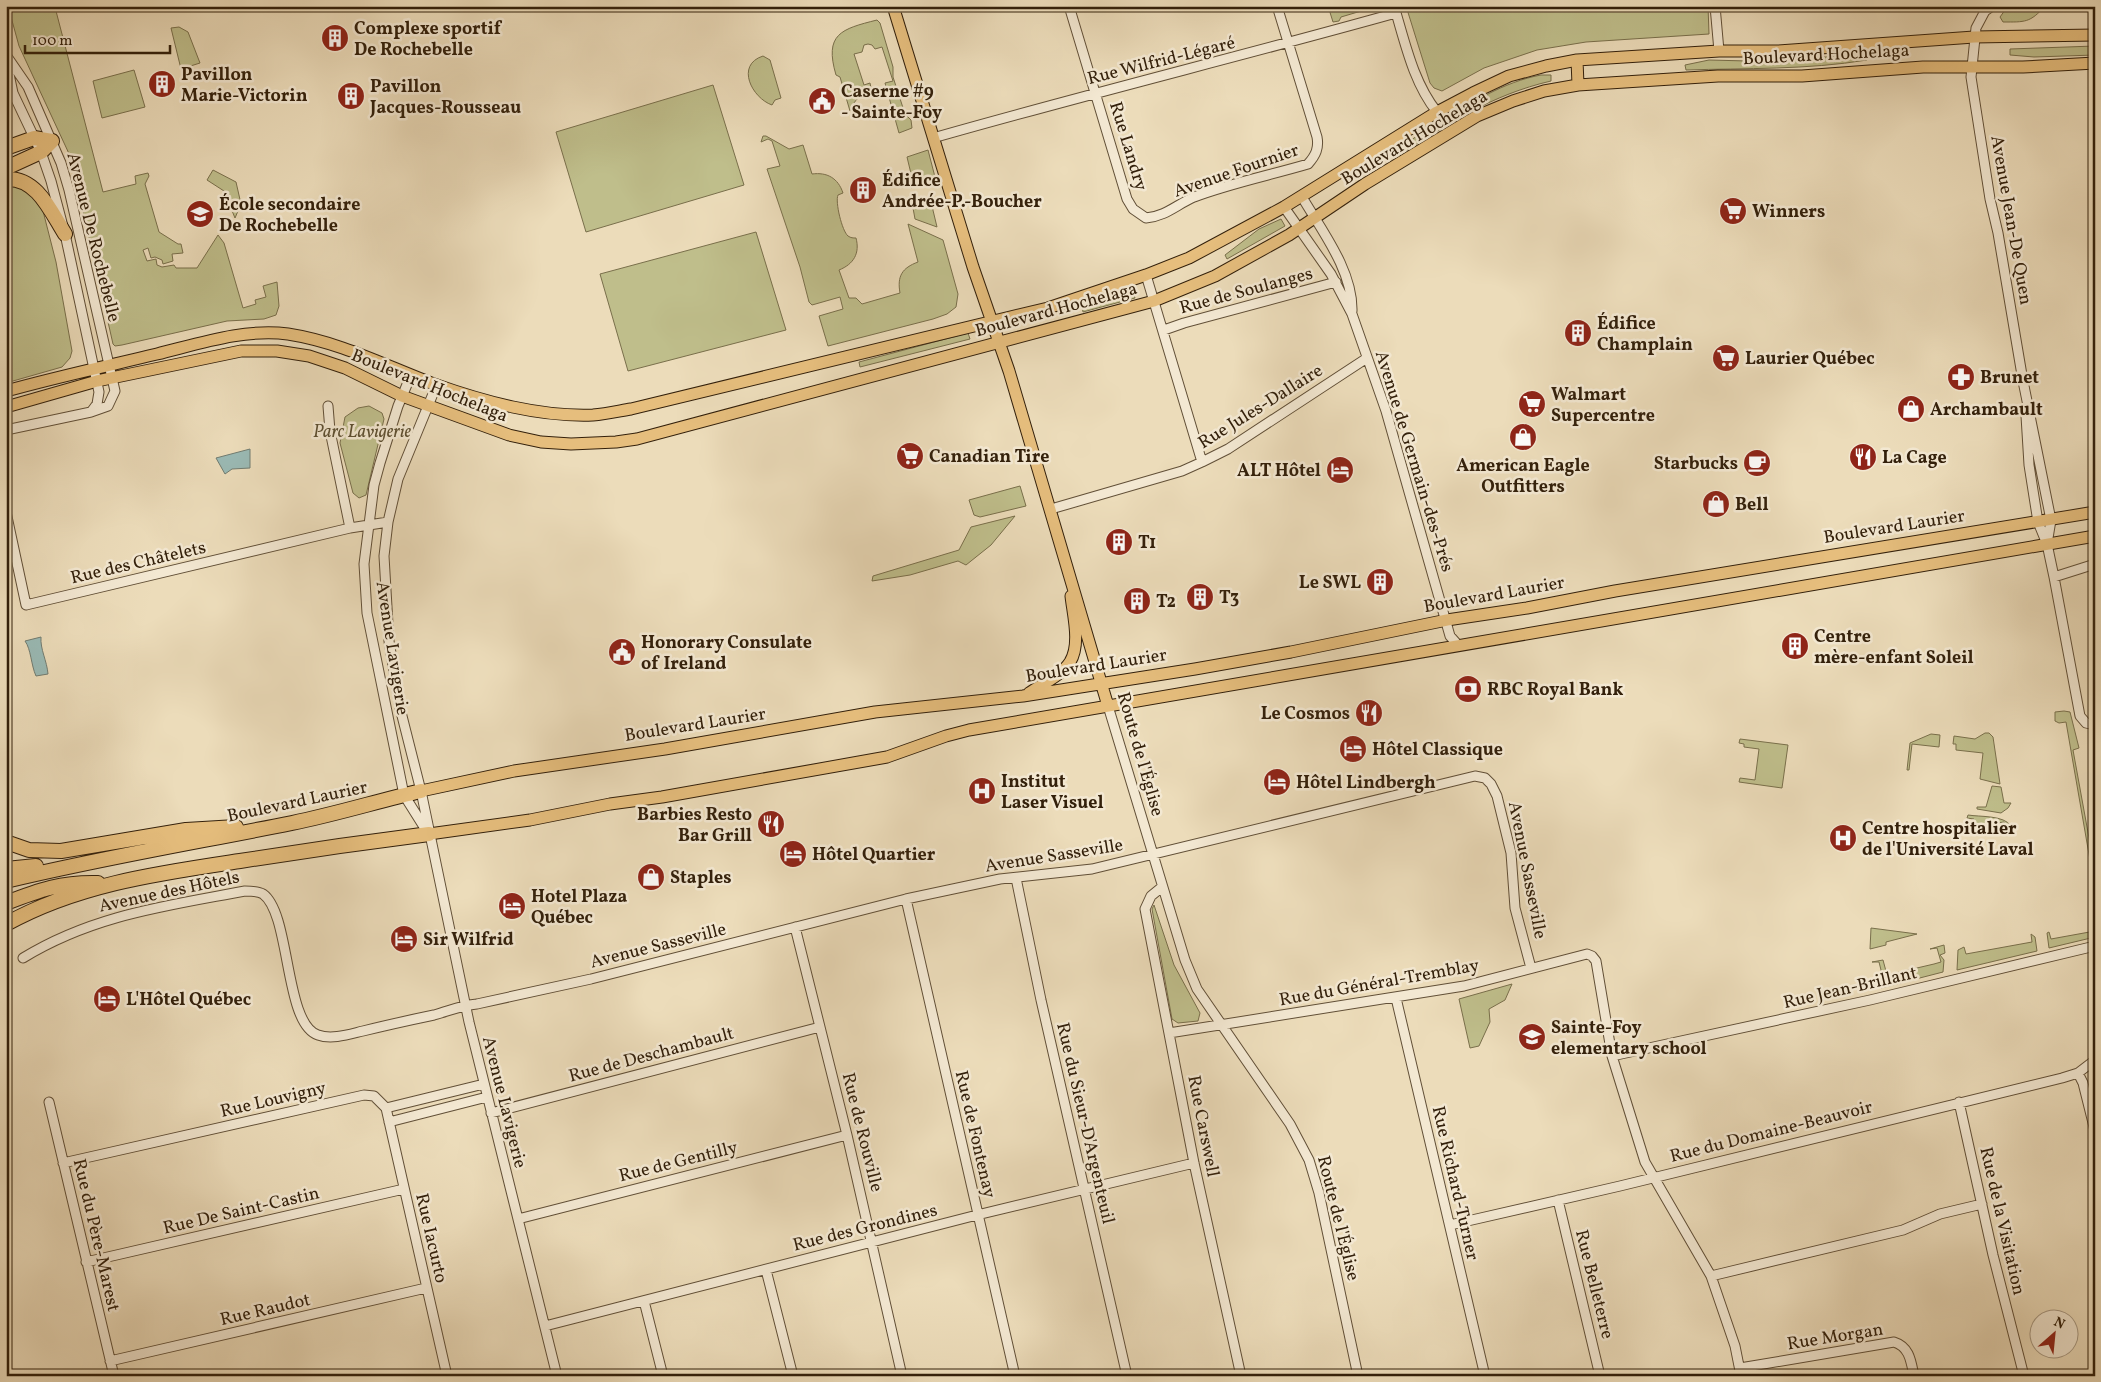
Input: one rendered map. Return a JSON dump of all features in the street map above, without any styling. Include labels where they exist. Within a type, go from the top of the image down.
[{"type":"highway","points":[[6,148],[34,138],[52,141]]},
{"type":"highway","points":[[6,168],[41,152],[52,141]]},
{"type":"highway","points":[[6,179],[13,179],[35,189],[65,234]]},
{"type":"highway","name":"Boulevard Laurier","points":[[25,872],[104,859],[294,822],[363,807],[421,791]]},
{"type":"highway","points":[[6,842],[29,850],[54,852],[186,830],[294,822]]},
{"type":"highway","points":[[12,921],[39,907],[71,895],[111,884],[192,868],[327,847],[429,834]]},
{"type":"highway","points":[[6,869],[25,872]]},
{"type":"highway","points":[[6,881],[25,872]]},
{"type":"highway","points":[[9,902],[48,888],[73,882],[111,884]]},
{"type":"main road","name":"Route de l'Église","points":[[893,6],[973,267],[1051,509],[1103,683],[1108,706]]},
{"type":"main road","name":"Boulevard Hochelaga","points":[[6,391],[218,339],[251,334],[285,334],[312,339],[359,353],[437,384],[532,411],[558,414],[595,414],[673,400],[991,320],[1048,308],[1146,275],[1189,258],[1284,207],[1436,112],[1509,76],[1577,60],[1719,51],[1778,51],[1974,38],[2095,35]]},
{"type":"main road","points":[[1577,60],[1578,85]]},
{"type":"main road","name":"Boulevard Hochelaga","points":[[6,406],[97,381],[241,351],[277,351],[308,356],[345,368],[428,407],[509,436],[541,442],[570,444],[637,439],[998,341],[1154,301],[1214,276],[1300,229],[1381,175],[1487,111],[1544,91],[1578,85],[1718,76],[1802,76],[1923,67],[2023,67],[2095,63]]},
{"type":"main road","name":"Boulevard Laurier","points":[[421,791],[514,771],[656,750],[875,712],[1023,696],[1291,652],[1447,620],[1535,607],[1643,586],[2095,512]]},
{"type":"main road","points":[[429,834],[530,820],[610,804],[662,797],[887,757],[969,730],[2095,536]]},
{"type":"main road","points":[[1023,696],[1060,673],[1070,662],[1074,652],[1075,640],[1069,572]]},
{"type":"street","name":"Rue Landry","points":[[1070,6],[1127,199],[1134,209]]},
{"type":"street","name":"Avenue Fournier","points":[[1134,209],[1146,218],[1159,216],[1201,195],[1308,164],[1317,150],[1317,137],[1277,6]]},
{"type":"street","points":[[1715,6],[1719,51]]},
{"type":"street","name":"Avenue Jean-De Quen","points":[[1992,6],[1985,11],[1979,20],[1974,38],[1971,77],[1990,199],[1998,233],[2023,380],[2051,520],[2047,544]]},
{"type":"street","name":"Rue Wilfrid-Légaré","points":[[933,138],[1096,92],[1289,44],[1395,10]]},
{"type":"street","points":[[1395,10],[1418,82],[1426,99],[1436,112]]},
{"type":"street","name":"Avenue De Rochebelle","points":[[6,55],[28,87],[52,141],[69,190],[112,379]]},
{"type":"street","name":"Avenue De Rochebelle","points":[[6,60],[13,93],[41,152],[65,234],[97,381]]},
{"type":"street","name":"Avenue de Germain-des-Prés","points":[[1302,197],[1343,270],[1352,296],[1352,314]]},
{"type":"street","name":"Avenue de Germain-des-Prés","points":[[1284,207],[1336,282],[1352,314],[1386,411],[1450,636],[1458,645]]},
{"type":"street","name":"Rue de Soulanges","points":[[1146,275],[1202,462]]},
{"type":"street","name":"Rue de Soulanges","points":[[1164,330],[1229,310],[1336,282]]},
{"type":"street","name":"Rue Jules-Dallaire","points":[[1051,509],[1182,471],[1202,462],[1228,449],[1367,358]]},
{"type":"street","name":"Avenue Lavigerie","points":[[411,375],[402,396],[380,463],[364,564],[367,613],[404,795],[429,834]]},
{"type":"street","points":[[6,430],[91,412],[108,406],[115,391],[112,379]]},
{"type":"street","name":"Avenue Jean-De Quen","points":[[2023,380],[2029,465],[2038,522],[2047,544],[2080,716],[2086,723],[2095,725]]},
{"type":"street","points":[[91,412],[97,404],[100,392],[97,381]]},
{"type":"street","name":"Avenue Lavigerie","points":[[437,384],[398,479],[388,522],[384,556],[389,641],[400,708],[421,791],[465,1005],[557,1376]]},
{"type":"street","points":[[328,406],[330,431],[350,528]]},
{"type":"street","name":"Rue des Châtelets","points":[[6,512],[26,605],[350,528],[388,522]]},
{"type":"street","points":[[2054,577],[2095,564]]},
{"type":"street","name":"Route de l'Église","points":[[1108,706],[1185,960],[1198,989],[1220,1024],[1290,1124],[1309,1160],[1319,1193],[1358,1376]]},
{"type":"street","name":"Avenue Sasseville","points":[[465,1005],[478,1004],[591,979],[906,899],[1000,879],[1092,869],[1474,776],[1484,778],[1491,784],[1497,796],[1511,853],[1515,908],[1531,968]]},
{"type":"street","name":"Rue du Sieur-D'Argenteuil","points":[[1016,878],[1127,1376]]},
{"type":"street","name":"Rue Carswell","points":[[1162,887],[1151,896],[1145,909],[1194,1163],[1241,1376]]},
{"type":"street","name":"Avenue des Hôtels","points":[[23,958],[61,936],[114,917],[155,907],[250,891],[262,894],[273,907],[297,1002],[306,1025],[316,1035],[331,1036],[358,1032],[465,1005]]},
{"type":"street","name":"Rue de Fontenay","points":[[906,899],[1014,1376]]},
{"type":"street","name":"Rue de Rouville","points":[[795,926],[848,1135],[902,1376]]},
{"type":"street","name":"Rue Jean-Brillant","points":[[1612,1056],[1870,1000],[2095,946]]},
{"type":"street","name":"Rue du Général-Tremblay","points":[[1169,1033],[1464,986],[1586,954],[1592,956],[1596,961],[1612,1056]]},
{"type":"street","name":"Rue Richard-Turner","points":[[1396,998],[1485,1376]]},
{"type":"street","name":"Rue de Deschambault","points":[[491,1113],[820,1027]]},
{"type":"street","points":[[1612,1056],[1645,1162],[1711,1276],[1732,1338],[1741,1372]]},
{"type":"street","name":"Rue du Domaine-Beauvoir","points":[[1450,1225],[2078,1072],[2095,1060]]},
{"type":"street","points":[[2078,1072],[2083,1084],[2095,1132]]},
{"type":"street","points":[[386,1108],[484,1084]]},
{"type":"street","name":"Rue Louvigny","points":[[63,1163],[364,1095],[374,1096],[386,1108]]},
{"type":"street","points":[[389,1122],[487,1097]]},
{"type":"street","name":"Rue du Père-Marest","points":[[49,1102],[114,1376]]},
{"type":"street","name":"Rue de la Visitation","points":[[1959,1102],[1993,1255],[2024,1376]]},
{"type":"street","name":"Rue Iacurto","points":[[386,1108],[447,1376]]},
{"type":"street","name":"Rue de Gentilly","points":[[518,1219],[848,1135]]},
{"type":"street","name":"Rue des Grondines","points":[[545,1326],[977,1214],[1194,1163]]},
{"type":"street","name":"Rue De Saint-Castin","points":[[86,1262],[404,1189]]},
{"type":"street","name":"Rue Belleterre","points":[[1558,1200],[1600,1376]]},
{"type":"street","points":[[1711,1276],[1903,1230],[1940,1214],[1982,1204]]},
{"type":"street","points":[[766,1270],[793,1376]]},
{"type":"street","name":"Rue Raudot","points":[[110,1361],[426,1288]]},
{"type":"street","points":[[644,1301],[663,1376]]},
{"type":"street","name":"Rue Morgan","points":[[1741,1372],[1894,1342],[1902,1344],[1906,1349],[1914,1376]]},
{"type":"green space","points":[[8,6],[73,6],[56,11],[103,192],[136,184],[135,176],[148,173],[149,176],[145,184],[159,232],[181,244],[183,253],[172,254],[173,261],[163,264],[162,260],[155,257],[151,258],[148,248],[143,250],[147,261],[156,259],[157,265],[162,267],[174,265],[176,268],[197,268],[218,235],[224,243],[243,308],[256,304],[255,300],[266,297],[263,286],[277,282],[279,306],[276,315],[264,319],[227,321],[122,345],[115,346],[113,344],[71,158],[19,46]]},
{"type":"green space","points":[[1328,6],[1378,6],[1341,17],[1339,21],[1333,22]]},
{"type":"green space","points":[[1406,6],[1708,6],[1709,34],[1586,42],[1537,50],[1484,68],[1442,91],[1434,88],[1430,83]]},
{"type":"green space","points":[[2008,6],[2045,6],[2031,19],[2003,22],[2000,17]]},
{"type":"green space","points":[[877,20],[880,23],[893,67],[893,77],[905,114],[911,120],[912,128],[899,133],[885,83],[893,81],[882,47],[875,49],[872,45],[864,45],[862,52],[854,54],[864,85],[870,83],[872,93],[858,98],[850,111],[840,77],[836,75],[833,61],[832,50],[834,42],[839,36],[854,27]]},
{"type":"green space","points":[[179,27],[188,32],[200,63],[181,69],[171,28]]},
{"type":"green space","points":[[2095,46],[2095,55],[2034,57],[2010,55],[2010,49]]},
{"type":"green space","points":[[1866,55],[1867,60],[1822,66],[1686,70],[1685,65],[1709,60],[1748,61]]},
{"type":"green space","points":[[763,56],[770,60],[781,98],[775,100],[772,105],[758,96],[749,81],[750,66],[755,60]]},
{"type":"green space","points":[[134,70],[145,107],[102,118],[93,81]]},
{"type":"green space","points":[[1551,75],[1551,81],[1490,102],[1454,121],[1399,155],[1396,151],[1417,136],[1488,94],[1527,78]]},
{"type":"green space","points":[[713,85],[744,185],[586,232],[556,132]]},
{"type":"green space","points":[[763,136],[789,149],[803,145],[812,174],[827,175],[835,180],[841,188],[843,193],[838,195],[837,199],[841,223],[848,236],[856,238],[857,243],[855,257],[849,265],[839,270],[849,298],[856,298],[862,304],[900,293],[899,282],[902,273],[908,267],[918,262],[908,224],[943,240],[958,294],[956,307],[947,314],[933,319],[828,346],[819,316],[843,309],[840,297],[812,305],[809,302],[800,267],[767,169],[780,166],[772,141],[768,139],[761,142]]},
{"type":"green space","points":[[928,150],[935,177],[929,179],[928,182],[911,188],[913,182],[907,157]]},
{"type":"green space","points":[[213,170],[236,182],[241,204],[235,218],[224,191],[207,180]]},
{"type":"green space","points":[[16,185],[30,192],[42,207],[56,262],[72,351],[70,358],[62,367],[6,383],[6,186]]},
{"type":"green space","points":[[931,202],[937,227],[915,219],[913,208]]},
{"type":"green space","points":[[1281,219],[1285,226],[1227,259],[1225,255],[1259,229]]},
{"type":"green space","points":[[756,232],[786,330],[628,371],[600,274]]},
{"type":"green space","points":[[1132,289],[1135,298],[1083,312],[1082,306]]},
{"type":"green space","points":[[968,333],[970,339],[860,367],[859,362]]},
{"type":"green space","name":"Parc Lavigerie","points":[[369,406],[382,413],[384,419],[366,495],[359,498],[353,493],[340,443],[345,417],[358,408]]},
{"type":"green space","points":[[1020,486],[1026,506],[980,517],[974,515],[969,500]]},
{"type":"green space","points":[[1015,516],[991,545],[966,565],[958,561],[910,575],[872,581],[873,576],[959,550],[971,527]]},
{"type":"green space","points":[[2055,712],[2070,712],[2079,748],[2073,750],[2095,871],[2095,889],[2066,722],[2059,723],[2055,721]]},
{"type":"green space","points":[[1985,733],[1989,733],[1993,737],[2000,784],[1980,779],[1983,753],[1956,750],[1956,744],[1953,744],[1954,736],[1975,739]]},
{"type":"green space","points":[[1931,734],[1940,735],[1939,747],[1912,744],[1909,770],[1907,770],[1910,743]]},
{"type":"green space","points":[[1740,739],[1788,745],[1782,788],[1739,782],[1740,778],[1755,780],[1759,749],[1744,747],[1744,744],[1739,743]]},
{"type":"green space","points":[[1992,786],[2001,787],[2004,803],[2011,803],[2001,813],[1977,809],[1977,807],[1986,807]]},
{"type":"green space","points":[[1968,815],[1997,818],[2008,822],[2011,826],[2006,829],[2004,822],[1985,825],[1986,833],[1975,835],[1973,832],[1974,819],[1967,818]]},
{"type":"green space","points":[[1154,905],[1174,965],[1200,1013],[1198,1021],[1178,1023],[1172,1019],[1152,909]]},
{"type":"green space","points":[[1871,928],[1917,934],[1886,942],[1886,945],[1870,949]]},
{"type":"green space","points":[[2095,931],[2095,937],[2049,948],[2047,933],[2049,932],[2051,939]]},
{"type":"green space","points":[[2031,934],[2035,937],[2037,951],[1957,970],[1958,950],[1964,947],[1966,954],[2032,942]]},
{"type":"green space","points":[[1944,945],[1945,953],[1940,955],[1944,960],[1943,972],[1881,988],[1875,975],[1882,974],[1879,962],[1872,962],[1883,960],[1887,975],[1934,964],[1941,962],[1937,948],[1930,949]]},
{"type":"green space","points":[[1512,984],[1505,1000],[1489,1009],[1490,1022],[1479,1046],[1470,1048],[1459,999]]},
{"type":"water","points":[[250,449],[250,468],[232,469],[225,474],[216,458]]},
{"type":"water","points":[[41,637],[48,674],[36,676],[29,648],[25,641]]},
{"type":"place","name":"Complexe sportif De Rochebelle","points":[[335,38]]},
{"type":"place","name":"Pavillon Marie-Victorin","points":[[162,84]]},
{"type":"place","name":"Pavillon Jacques-Rousseau","points":[[351,96]]},
{"type":"place","name":"Caserne #9 - Sainte-Foy","points":[[822,101]]},
{"type":"place","name":"Édifice Andrée-P.-Boucher","points":[[863,190]]},
{"type":"place","name":"Winners","points":[[1733,211]]},
{"type":"place","name":"École secondaire De Rochebelle","points":[[200,214]]},
{"type":"place","name":"Édifice Champlain","points":[[1578,333]]},
{"type":"place","name":"Laurier Québec","points":[[1726,358]]},
{"type":"place","name":"Brunet","points":[[1961,377]]},
{"type":"place","name":"Walmart Supercentre","points":[[1532,404]]},
{"type":"place","name":"Archambault","points":[[1911,409]]},
{"type":"place","name":"American Eagle Outfitters","points":[[1523,437]]},
{"type":"place","name":"Canadian Tire","points":[[910,456]]},
{"type":"place","name":"La Cage","points":[[1863,457]]},
{"type":"place","name":"Starbucks","points":[[1757,463]]},
{"type":"place","name":"ALT Hôtel","points":[[1340,470]]},
{"type":"place","name":"Bell","points":[[1716,504]]},
{"type":"place","name":"T1","points":[[1119,542]]},
{"type":"place","name":"Le SWL","points":[[1380,582]]},
{"type":"place","name":"T3","points":[[1200,597]]},
{"type":"place","name":"T2","points":[[1137,601]]},
{"type":"place","name":"Centre mère-enfant Soleil","points":[[1795,646]]},
{"type":"place","name":"Honorary Consulate of Ireland","points":[[622,652]]},
{"type":"place","name":"RBC Royal Bank","points":[[1468,689]]},
{"type":"place","name":"Le Cosmos","points":[[1369,713]]},
{"type":"place","name":"Hôtel Classique","points":[[1353,749]]},
{"type":"place","name":"Hôtel Lindbergh","points":[[1277,782]]},
{"type":"place","name":"Institut Laser Visuel","points":[[982,791]]},
{"type":"place","name":"Barbies Resto Bar Grill","points":[[771,824]]},
{"type":"place","name":"Centre hospitalier de l'Université Laval","points":[[1843,838]]},
{"type":"place","name":"Hôtel Quartier","points":[[793,854]]},
{"type":"place","name":"Staples","points":[[651,877]]},
{"type":"place","name":"Hotel Plaza Québec","points":[[512,906]]},
{"type":"place","name":"Sir Wilfrid","points":[[404,939]]},
{"type":"place","name":"L'Hôtel Québec","points":[[107,999]]},
{"type":"place","name":"Sainte-Foy elementary school","points":[[1532,1037]]}]
